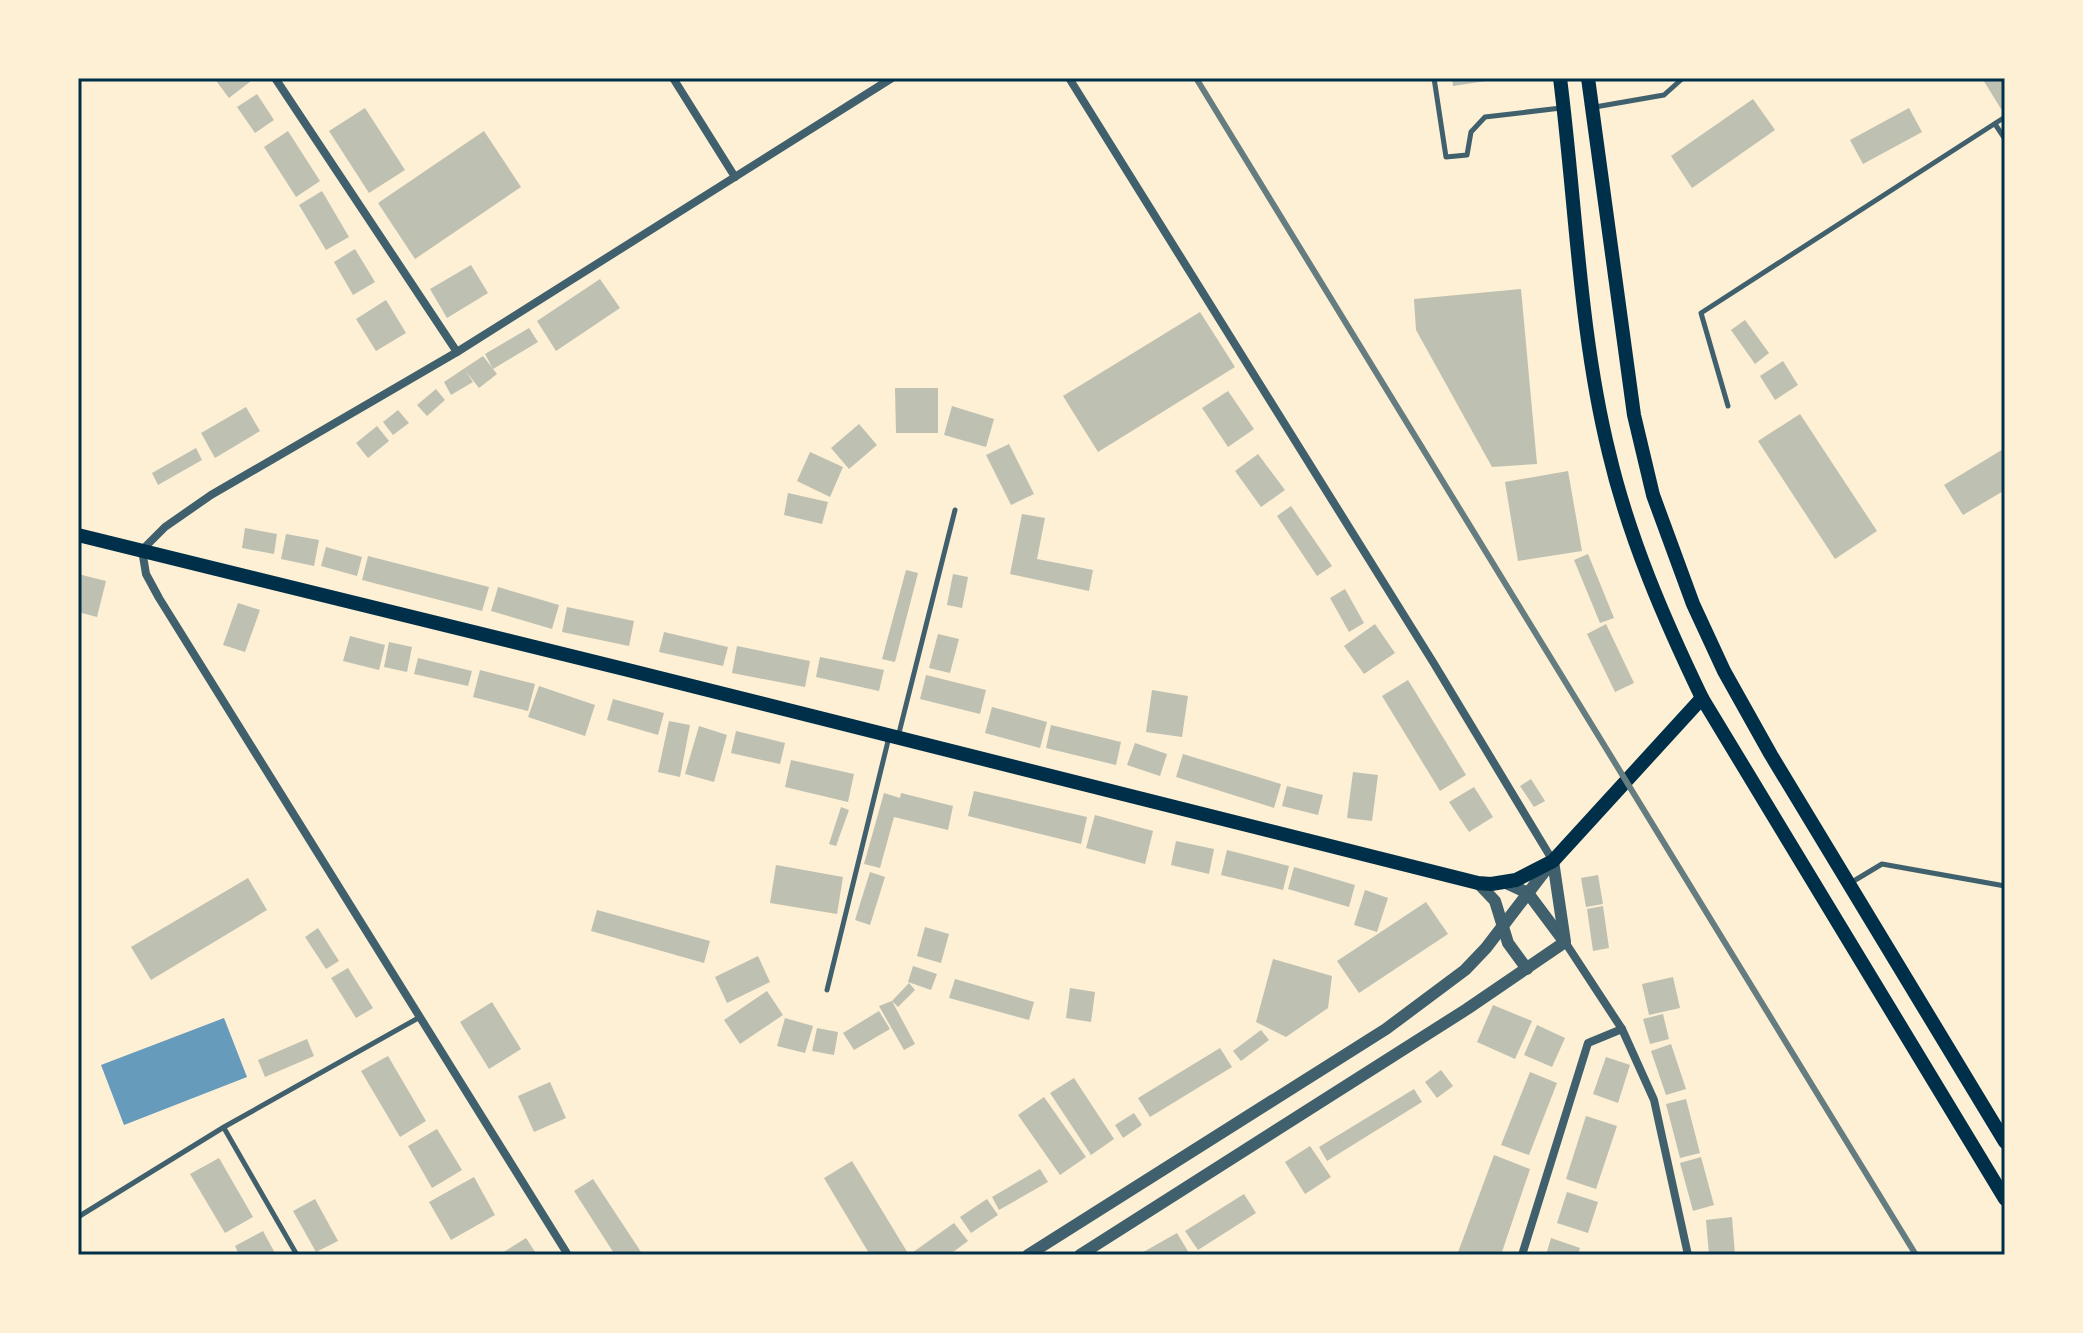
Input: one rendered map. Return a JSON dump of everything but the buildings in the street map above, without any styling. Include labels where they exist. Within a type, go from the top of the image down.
[{"type":"main road","points":[[1560,78],[1583,303],[1608,451],[1634,540],[1676,644],[1702,698],[2005,1199]]},
{"type":"main road","points":[[1588,78],[1628,381],[1641,449],[1667,536],[1693,604],[1724,671],[1848,885],[2005,1142]]},
{"type":"main road","points":[[78,535],[1478,883],[1504,882],[1528,875],[1553,861],[1702,698]]},
{"type":"street","points":[[275,78],[457,352]]},
{"type":"street","points":[[673,78],[735,177]]},
{"type":"street","points":[[568,1255],[159,598],[146,574],[142,550],[165,527],[211,495],[457,352],[892,78]]},
{"type":"street","points":[[1069,78],[1433,662],[1553,861],[1565,942]]},
{"type":"street","points":[[1028,1255],[1386,1029],[1465,970],[1553,861]]},
{"type":"street","points":[[1504,882],[1528,893],[1565,942],[1622,1029],[1654,1100],[1688,1255]]},
{"type":"street","points":[[1478,883],[1495,901],[1508,943],[1527,969]]},
{"type":"street","points":[[1080,1255],[1565,942]]},
{"type":"street","points":[[1522,1255],[1588,1043],[1622,1029]]},
{"type":"lane","points":[[1434,78],[1446,157],[1467,155],[1471,132],[1485,117],[1564,108]]},
{"type":"lane","points":[[1591,108],[1664,95],[1683,78]]},
{"type":"lane","points":[[1728,406],[1701,313],[2005,117]]},
{"type":"lane","points":[[1995,124],[2005,139]]},
{"type":"lane","points":[[827,990],[955,510]]},
{"type":"lane","points":[[1848,885],[1882,864],[2005,886]]},
{"type":"lane","points":[[78,1217],[224,1127],[421,1017]]},
{"type":"lane","points":[[224,1127],[297,1255]]},
{"type":"water","points":[[224,1018],[247,1077],[124,1125],[101,1065]]},
{"type":"railway","points":[[1196,78],[1916,1255]]}]
